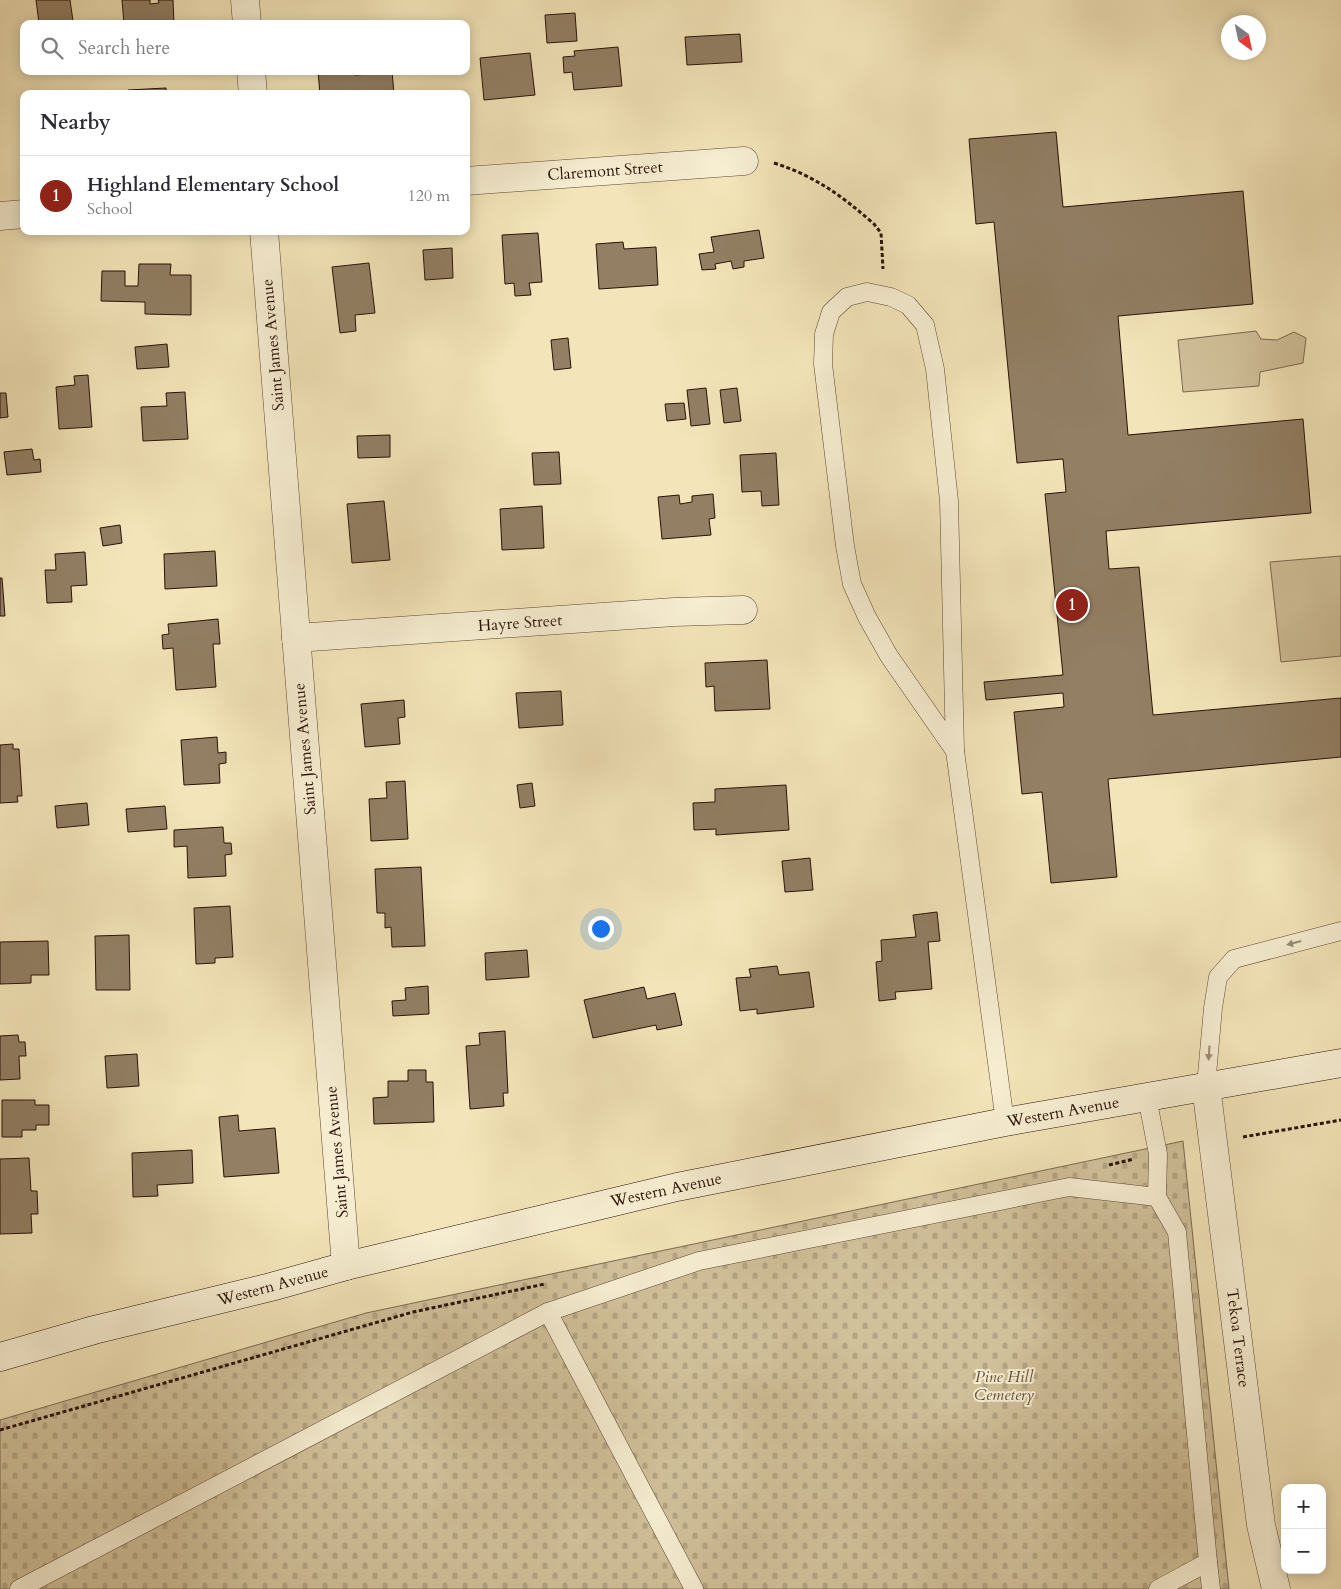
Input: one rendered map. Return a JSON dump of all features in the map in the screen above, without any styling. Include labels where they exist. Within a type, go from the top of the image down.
[{"type":"street","points":[[245,0],[247,20]]},
{"type":"street","points":[[251,75],[253,90]]},
{"type":"street","name":"Claremont Street","points":[[470,181],[744,161]]},
{"type":"street","points":[[0,216],[20,214]]},
{"type":"street","name":"Saint James Avenue","points":[[264,235],[346,1266]]},
{"type":"street","name":"Hayre Street","points":[[296,638],[674,612],[744,610]]},
{"type":"street","name":"Western Avenue","points":[[0,1357],[94,1330],[271,1287],[346,1266],[677,1187],[1005,1122],[1341,1063]]},
{"type":"street","name":"Tekoa Terrace","points":[[1206,1086],[1261,1525],[1276,1589]]},
{"type":"lane","points":[[955,750],[889,656],[867,617],[852,584],[845,546],[824,364],[824,334],[832,312],[847,297],[867,292],[885,296],[908,305],[925,325],[935,369],[949,501],[955,750],[1005,1122]]},
{"type":"lane","points":[[1206,1086],[1213,1008],[1218,977],[1234,959],[1341,931]]},
{"type":"lane","points":[[1147,1097],[1158,1154],[1157,1197],[1177,1232],[1211,1589]]},
{"type":"lane","points":[[19,1589],[548,1312],[699,1261],[1069,1187],[1157,1197]]},
{"type":"lane","points":[[548,1312],[694,1589]]},
{"type":"lane","points":[[1158,1589],[1208,1562]]},
{"type":"path","points":[[744,161],[772,163],[796,170],[819,181],[874,224],[881,233],[885,296]]},
{"type":"green space","points":[[1256,331],[1261,339],[1277,340],[1294,332],[1306,338],[1303,363],[1260,372],[1259,386],[1183,392],[1178,340]]},
{"type":"green space","points":[[1341,556],[1341,656],[1281,662],[1270,562]]},
{"type":"green space","name":"Pine Hill Cemetery","points":[[1183,1141],[1229,1589],[0,1589],[0,1420],[366,1313]]},
{"type":"building","points":[[36,0],[70,0],[73,20],[39,20]]},
{"type":"building","points":[[122,0],[150,0],[150,4],[159,3],[158,0],[173,0],[174,20],[124,20]]},
{"type":"building","points":[[575,13],[577,41],[547,43],[545,15]]},
{"type":"building","points":[[740,34],[742,62],[687,65],[685,37]]},
{"type":"building","points":[[618,47],[622,86],[574,90],[572,72],[564,73],[563,57],[575,56],[574,51]]},
{"type":"building","points":[[530,53],[535,95],[484,100],[480,58]]},
{"type":"building","points":[[318,75],[392,75],[394,90],[320,90]]},
{"type":"building","points":[[166,88],[166,90],[128,90]]},
{"type":"building","points":[[1056,132],[1063,207],[1243,191],[1253,304],[1118,316],[1128,435],[1303,419],[1311,513],[1106,531],[1109,569],[1139,567],[1153,715],[1341,698],[1341,757],[1108,779],[1117,877],[1051,883],[1042,792],[1022,794],[1014,712],[1064,707],[1063,693],[986,700],[984,682],[1063,675],[1045,494],[1066,492],[1063,459],[1017,463],[994,222],[976,224],[969,139]]},
{"type":"building","points":[[759,230],[764,258],[744,261],[744,267],[733,269],[731,261],[715,264],[716,269],[702,270],[699,254],[714,252],[711,237]]},
{"type":"building","points":[[538,233],[542,282],[529,283],[531,295],[515,296],[514,283],[505,284],[502,235]]},
{"type":"building","points":[[623,242],[624,249],[656,247],[658,285],[599,289],[596,244]]},
{"type":"building","points":[[452,248],[453,278],[425,280],[423,250]]},
{"type":"building","points":[[369,263],[375,313],[355,315],[356,331],[340,333],[332,267]]},
{"type":"building","points":[[139,264],[171,264],[170,275],[191,275],[191,315],[145,314],[145,302],[101,301],[102,271],[125,271],[125,286],[138,286]]},
{"type":"building","points":[[568,338],[571,368],[554,370],[551,340]]},
{"type":"building","points":[[167,344],[169,367],[137,369],[135,347]]},
{"type":"building","points":[[88,375],[92,427],[59,429],[56,387],[75,385],[74,376]]},
{"type":"building","points":[[706,388],[710,424],[691,426],[687,390]]},
{"type":"building","points":[[737,388],[741,421],[724,423],[720,390]]},
{"type":"building","points":[[185,392],[188,439],[143,441],[141,407],[167,406],[166,393]]},
{"type":"building","points":[[0,393],[6,393],[8,417],[0,418]]},
{"type":"building","points":[[684,403],[686,419],[667,421],[665,404]]},
{"type":"building","points":[[390,435],[390,457],[358,458],[357,436]]},
{"type":"building","points":[[32,449],[34,460],[40,459],[41,472],[7,475],[4,452]]},
{"type":"building","points":[[559,452],[561,484],[534,485],[532,453]]},
{"type":"building","points":[[776,453],[779,505],[762,506],[761,491],[742,492],[740,455]]},
{"type":"building","points":[[713,494],[715,518],[709,519],[711,535],[662,539],[658,497],[679,495],[680,504],[692,502],[692,496]]},
{"type":"building","points":[[384,501],[390,560],[352,563],[347,504]]},
{"type":"building","points":[[542,506],[544,548],[502,550],[500,509]]},
{"type":"building","points":[[120,525],[122,543],[103,546],[100,528]]},
{"type":"building","points":[[215,551],[217,586],[165,589],[164,554]]},
{"type":"building","points":[[85,552],[87,585],[71,586],[72,602],[47,603],[45,570],[56,570],[55,554]]},
{"type":"building","points":[[0,578],[2,578],[5,616],[0,616]]},
{"type":"building","points":[[218,619],[220,644],[213,644],[216,687],[176,690],[173,648],[163,649],[162,635],[169,634],[168,624]]},
{"type":"building","points":[[767,660],[770,709],[715,711],[714,686],[706,687],[705,663]]},
{"type":"building","points":[[561,691],[563,725],[519,728],[516,693]]},
{"type":"building","points":[[404,700],[405,717],[398,718],[400,744],[365,747],[361,704]]},
{"type":"building","points":[[217,737],[218,753],[226,752],[226,763],[219,764],[220,783],[184,785],[181,740]]},
{"type":"building","points":[[13,744],[13,749],[19,749],[22,796],[17,796],[18,802],[0,803],[0,745]]},
{"type":"building","points":[[405,781],[408,839],[371,841],[369,799],[387,798],[386,782]]},
{"type":"building","points":[[532,783],[535,806],[520,808],[517,785]]},
{"type":"building","points":[[786,785],[789,830],[716,835],[716,829],[694,830],[693,803],[715,802],[715,789]]},
{"type":"building","points":[[87,803],[89,825],[57,828],[55,806]]},
{"type":"building","points":[[165,806],[167,829],[128,832],[126,809]]},
{"type":"building","points":[[223,827],[224,843],[231,843],[232,854],[225,855],[226,876],[188,878],[187,846],[174,847],[174,830]]},
{"type":"building","points":[[810,858],[813,890],[785,892],[782,861]]},
{"type":"building","points":[[421,867],[425,946],[392,947],[391,927],[385,928],[385,913],[377,913],[375,869]]},
{"type":"building","points":[[230,906],[233,957],[215,958],[215,963],[196,964],[194,908]]},
{"type":"building","points":[[937,912],[940,941],[928,942],[932,989],[895,992],[896,999],[879,1001],[876,962],[882,961],[881,940],[916,937],[913,915]]},
{"type":"building","points":[[129,935],[130,990],[96,990],[95,936]]},
{"type":"building","points":[[48,941],[49,975],[31,975],[31,983],[0,984],[0,942]]},
{"type":"building","points":[[527,950],[529,977],[486,980],[485,953]]},
{"type":"building","points":[[777,966],[779,975],[809,972],[814,1007],[757,1014],[757,1009],[740,1011],[736,978],[751,977],[749,969]]},
{"type":"building","points":[[428,986],[429,1014],[393,1016],[392,1001],[406,1000],[405,988]]},
{"type":"building","points":[[644,987],[647,999],[675,993],[682,1025],[657,1030],[656,1025],[593,1038],[584,1000]]},
{"type":"building","points":[[505,1031],[508,1093],[503,1093],[504,1106],[470,1109],[466,1046],[480,1045],[479,1033]]},
{"type":"building","points":[[18,1035],[19,1042],[25,1042],[26,1056],[19,1056],[20,1079],[0,1080],[0,1036]]},
{"type":"building","points":[[137,1054],[139,1086],[107,1088],[105,1056]]},
{"type":"building","points":[[408,1070],[426,1070],[426,1082],[433,1082],[434,1122],[374,1124],[373,1098],[388,1097],[388,1081],[408,1081]]},
{"type":"building","points":[[2,1100],[35,1100],[35,1105],[49,1105],[49,1125],[36,1125],[36,1130],[22,1130],[22,1137],[2,1137]]},
{"type":"building","points":[[238,1115],[239,1131],[275,1128],[279,1173],[224,1177],[219,1117]]},
{"type":"building","points":[[192,1150],[193,1183],[157,1185],[158,1196],[133,1197],[132,1153]]},
{"type":"building","points":[[29,1158],[31,1191],[37,1191],[38,1214],[31,1214],[32,1233],[0,1234],[0,1159]]},
{"type":"place","name":"Highland Elementary School","points":[[1072,605]]}]
